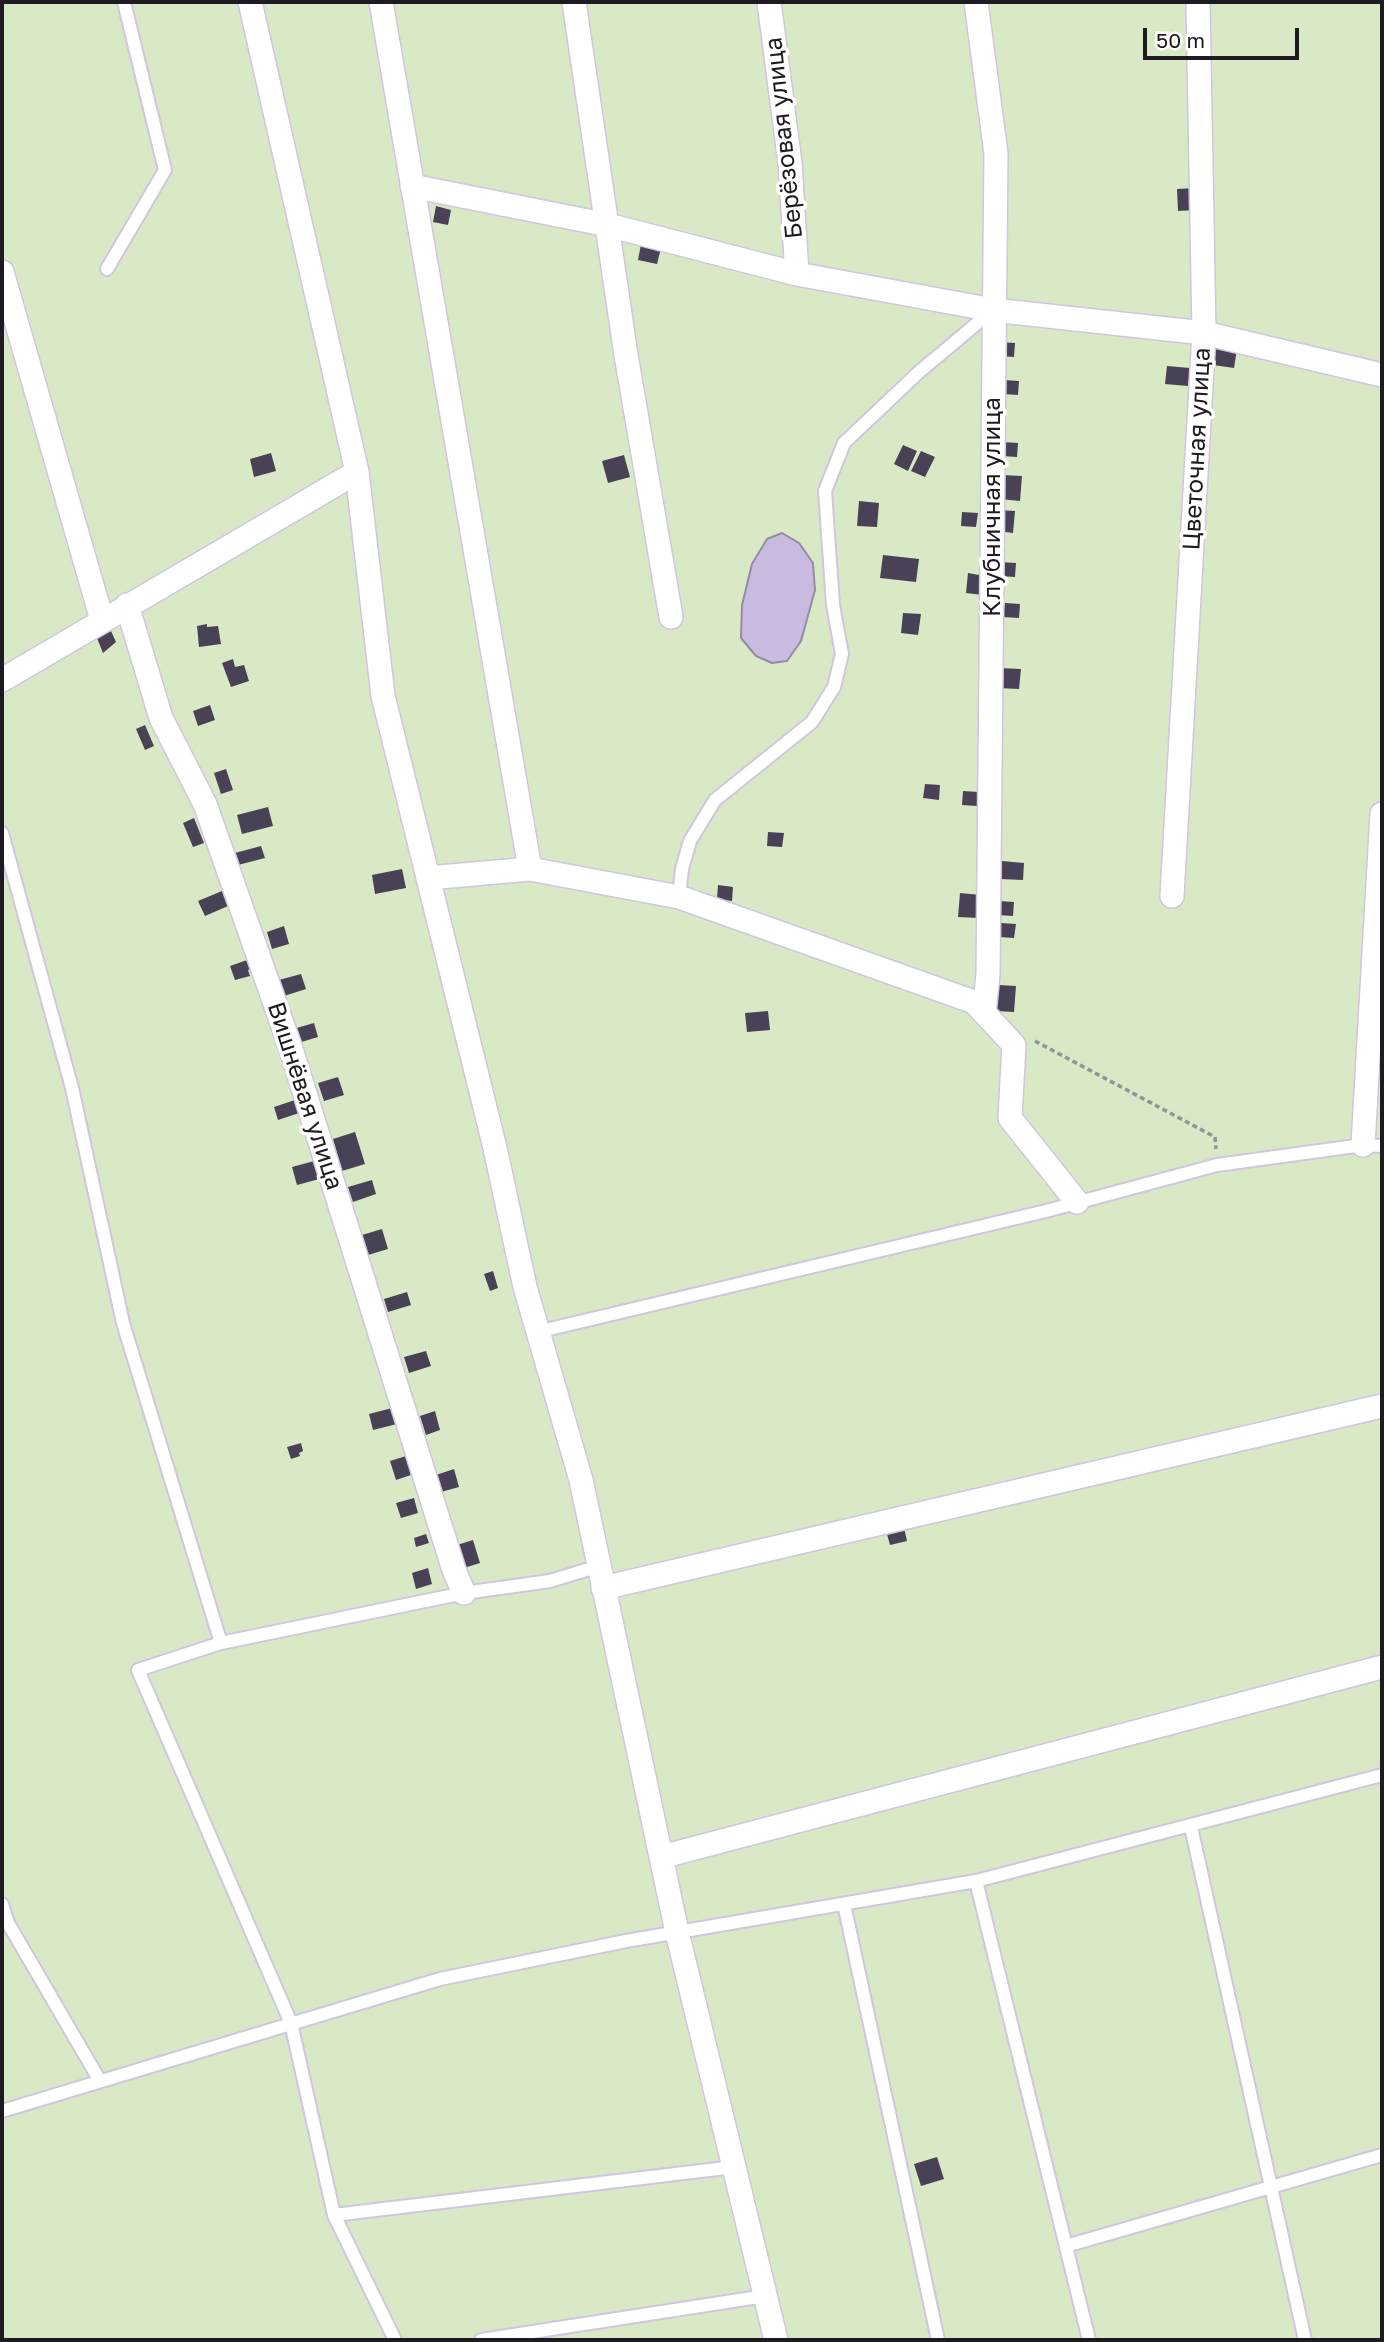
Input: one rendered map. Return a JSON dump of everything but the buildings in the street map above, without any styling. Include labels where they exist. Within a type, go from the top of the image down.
[{"type":"street","points":[[250,2],[357,472],[383,696],[537,1332],[581,1480],[677,1932],[776,2340]]},
{"type":"street","points":[[382,2],[530,869]]},
{"type":"street","points":[[574,2],[626,355],[671,617]]},
{"type":"street","name":"Берёзовая улица","points":[[769,2],[790,163],[797,274]]},
{"type":"street","name":"Клубничная улица","points":[[976,2],[996,154],[988,974],[984,1013]]},
{"type":"street","name":"Цветочная улица","points":[[1172,896],[1204,333],[1198,2]]},
{"type":"street","points":[[412,186],[608,225],[797,274],[993,310],[1204,333],[1382,375]]},
{"type":"street","points":[[2,272],[102,620]]},
{"type":"street","points":[[2,680],[357,472]]},
{"type":"street","name":"Вишнёвая улица","points":[[127,605],[161,718],[205,804],[291,1049],[454,1570],[464,1594]]},
{"type":"street","points":[[1373,1145],[1382,814]]},
{"type":"street","points":[[428,878],[530,869],[679,897],[974,1002],[1014,1045],[1010,1118],[1077,1202]]},
{"type":"street","points":[[601,1577],[1382,1406]]},
{"type":"street","points":[[661,1857],[1382,1667]]},
{"type":"lane","points":[[107,269],[165,170],[124,2]]},
{"type":"lane","points":[[679,897],[682,869],[690,841],[715,800],[812,722],[834,687],[842,654],[833,605],[825,492],[844,443],[919,372],[993,310]]},
{"type":"lane","points":[[2,833],[72,1088],[123,1323],[221,1643]]},
{"type":"lane","points":[[537,1332],[1077,1202],[1217,1165],[1373,1145]]},
{"type":"lane","points":[[395,2340],[334,2215],[291,2024],[138,1670],[221,1643],[464,1594],[550,1581],[601,1577]]},
{"type":"lane","points":[[2,2111],[440,1979],[677,1932],[976,1881],[1382,1775]]},
{"type":"lane","points":[[1191,1827],[1268,2187],[1305,2340]]},
{"type":"lane","points":[[976,1881],[1089,2340]]},
{"type":"lane","points":[[2,1904],[8,1923],[100,2081]]},
{"type":"lane","points":[[844,1904],[938,2340]]},
{"type":"lane","points":[[1066,2246],[1382,2155]]},
{"type":"lane","points":[[334,2215],[734,2167]]},
{"type":"lane","points":[[481,2340],[765,2296]]},
{"type":"path","points":[[1002,1033],[1024,1035],[1215,1137],[1217,1165]]},
{"type":"green space","points":[[2,2],[1382,2],[1382,2340],[2,2340]]},
{"type":"shaded area","points":[[782,533],[799,543],[813,563],[815,590],[801,641],[787,661],[772,663],[756,656],[741,638],[742,605],[752,564],[767,539]]}]
